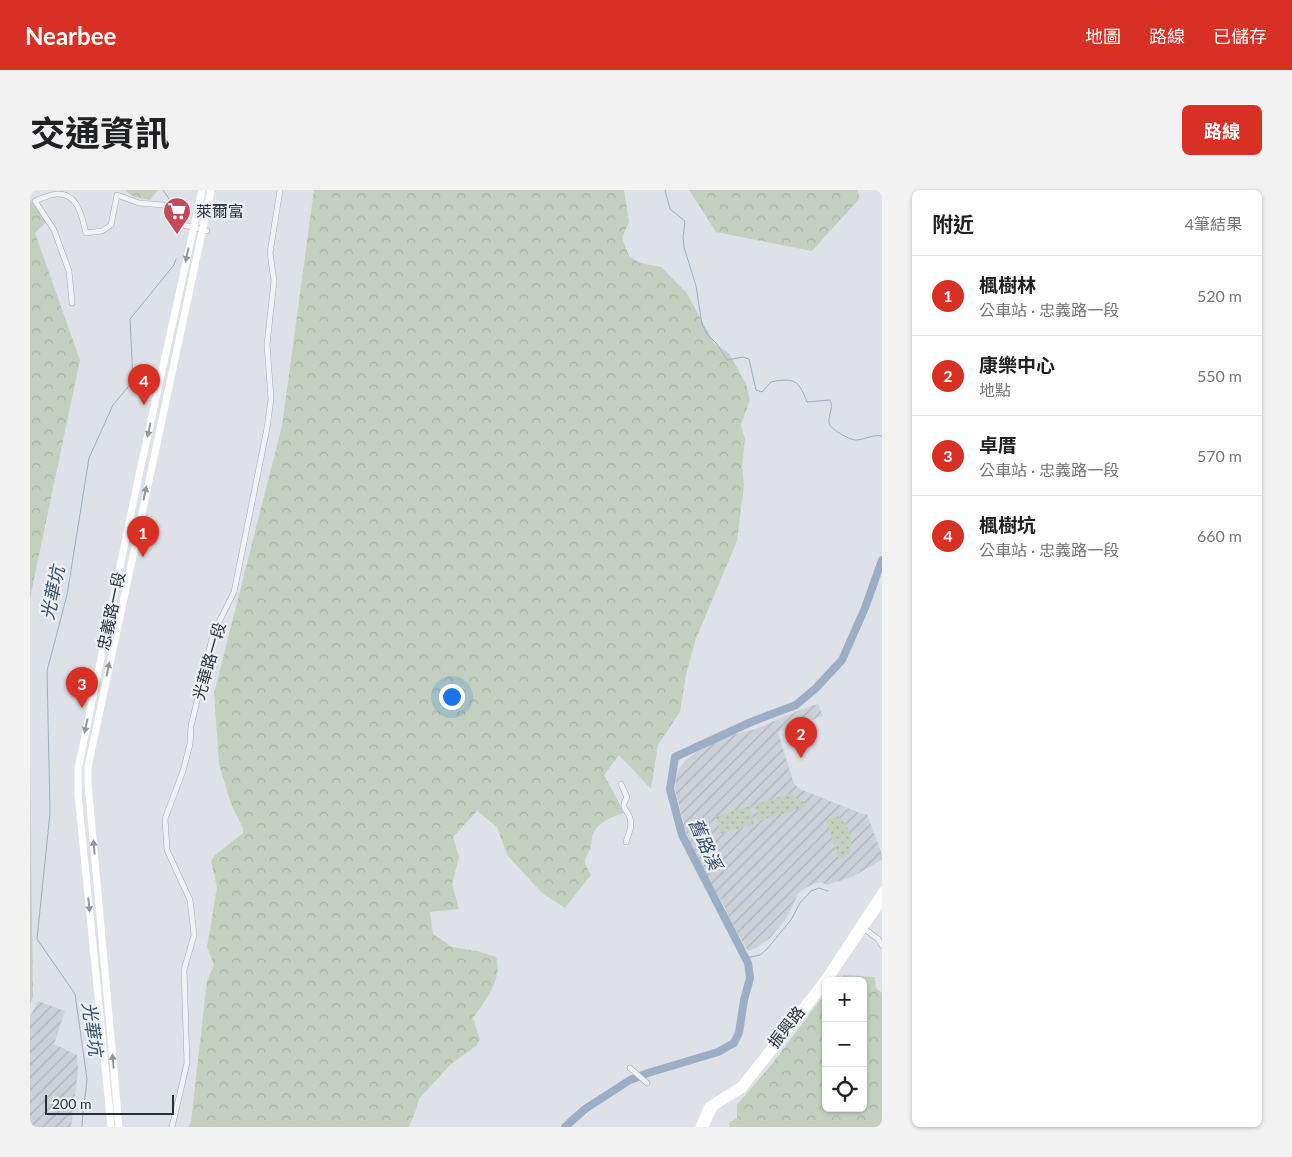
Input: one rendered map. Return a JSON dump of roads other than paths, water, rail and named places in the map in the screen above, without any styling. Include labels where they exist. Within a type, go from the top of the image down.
[{"type":"main road","name":"忠義路一段","points":[[111,1127],[105,1093],[84,874],[78,769],[158,378],[202,190]]},
{"type":"main road","name":"忠義路一段","points":[[119,1127],[119,1091],[88,783],[88,767],[205,231],[211,190]]},
{"type":"main road","points":[[158,378],[172,381]]},
{"type":"main road","points":[[124,540],[137,543]]},
{"type":"main road","points":[[84,874],[98,873]]},
{"type":"main road","name":"振興路","points":[[830,977],[882,891]]},
{"type":"main road","name":"振興路","points":[[698,1127],[711,1104],[741,1085],[882,902]]},
{"type":"main road","name":"振興路","points":[[705,1127],[714,1107],[743,1089],[822,989]]},
{"type":"main road","points":[[105,1093],[119,1091]]},
{"type":"street","name":"光華路一段","points":[[172,1127],[187,1063],[184,970],[194,935],[190,900],[167,850],[165,819],[183,771],[190,744],[191,726],[213,634],[234,592],[267,428],[271,399],[267,344],[274,281],[270,253],[280,190]]},
{"type":"street","points":[[72,303],[69,271],[54,230],[35,201],[59,194],[70,198],[78,206],[86,233],[96,233],[107,229],[111,225],[117,192],[139,203],[163,205],[171,211],[179,224],[205,231]]},
{"type":"street","points":[[620,784],[627,797],[624,808],[630,819],[631,827],[626,842]]},
{"type":"street","points":[[862,926],[878,939],[882,945]]},
{"type":"street","points":[[630,1068],[647,1083]]},
{"type":"waterway","name":"光華坑","points":[[163,190],[184,220]]},
{"type":"waterway","points":[[665,190],[670,209],[685,221],[684,247],[696,286],[702,324],[707,334],[717,344],[727,360],[743,357],[749,359],[756,390],[762,392],[771,382],[786,380],[795,382],[798,385],[807,402],[830,400],[829,423],[832,428],[844,436],[855,440],[882,436]]},
{"type":"waterway","name":"光華坑","points":[[82,1127],[87,1079],[75,994],[37,939],[50,813],[47,671],[67,595],[89,458],[113,405],[133,381],[130,319],[174,265],[176,259]]},
{"type":"waterway","name":"舊路溪","points":[[565,1127],[585,1109],[630,1080],[718,1052],[734,1043],[739,1033],[744,1000],[750,978],[748,963],[682,835],[670,789],[675,757],[751,722],[796,705],[816,688],[842,660],[865,608],[882,560]]},
{"type":"waterway","points":[[746,958],[760,955],[767,949],[791,920],[800,903],[811,891],[819,888],[828,891]]},
{"type":"place","name":"萊爾富","points":[[177,235]]},
{"type":"place","name":"楓樹坑","points":[[144,405]]},
{"type":"place","name":"楓樹林","points":[[143,557]]},
{"type":"place","name":"卓厝","points":[[82,708]]},
{"type":"place","name":"康樂中心","points":[[801,758]]}]
